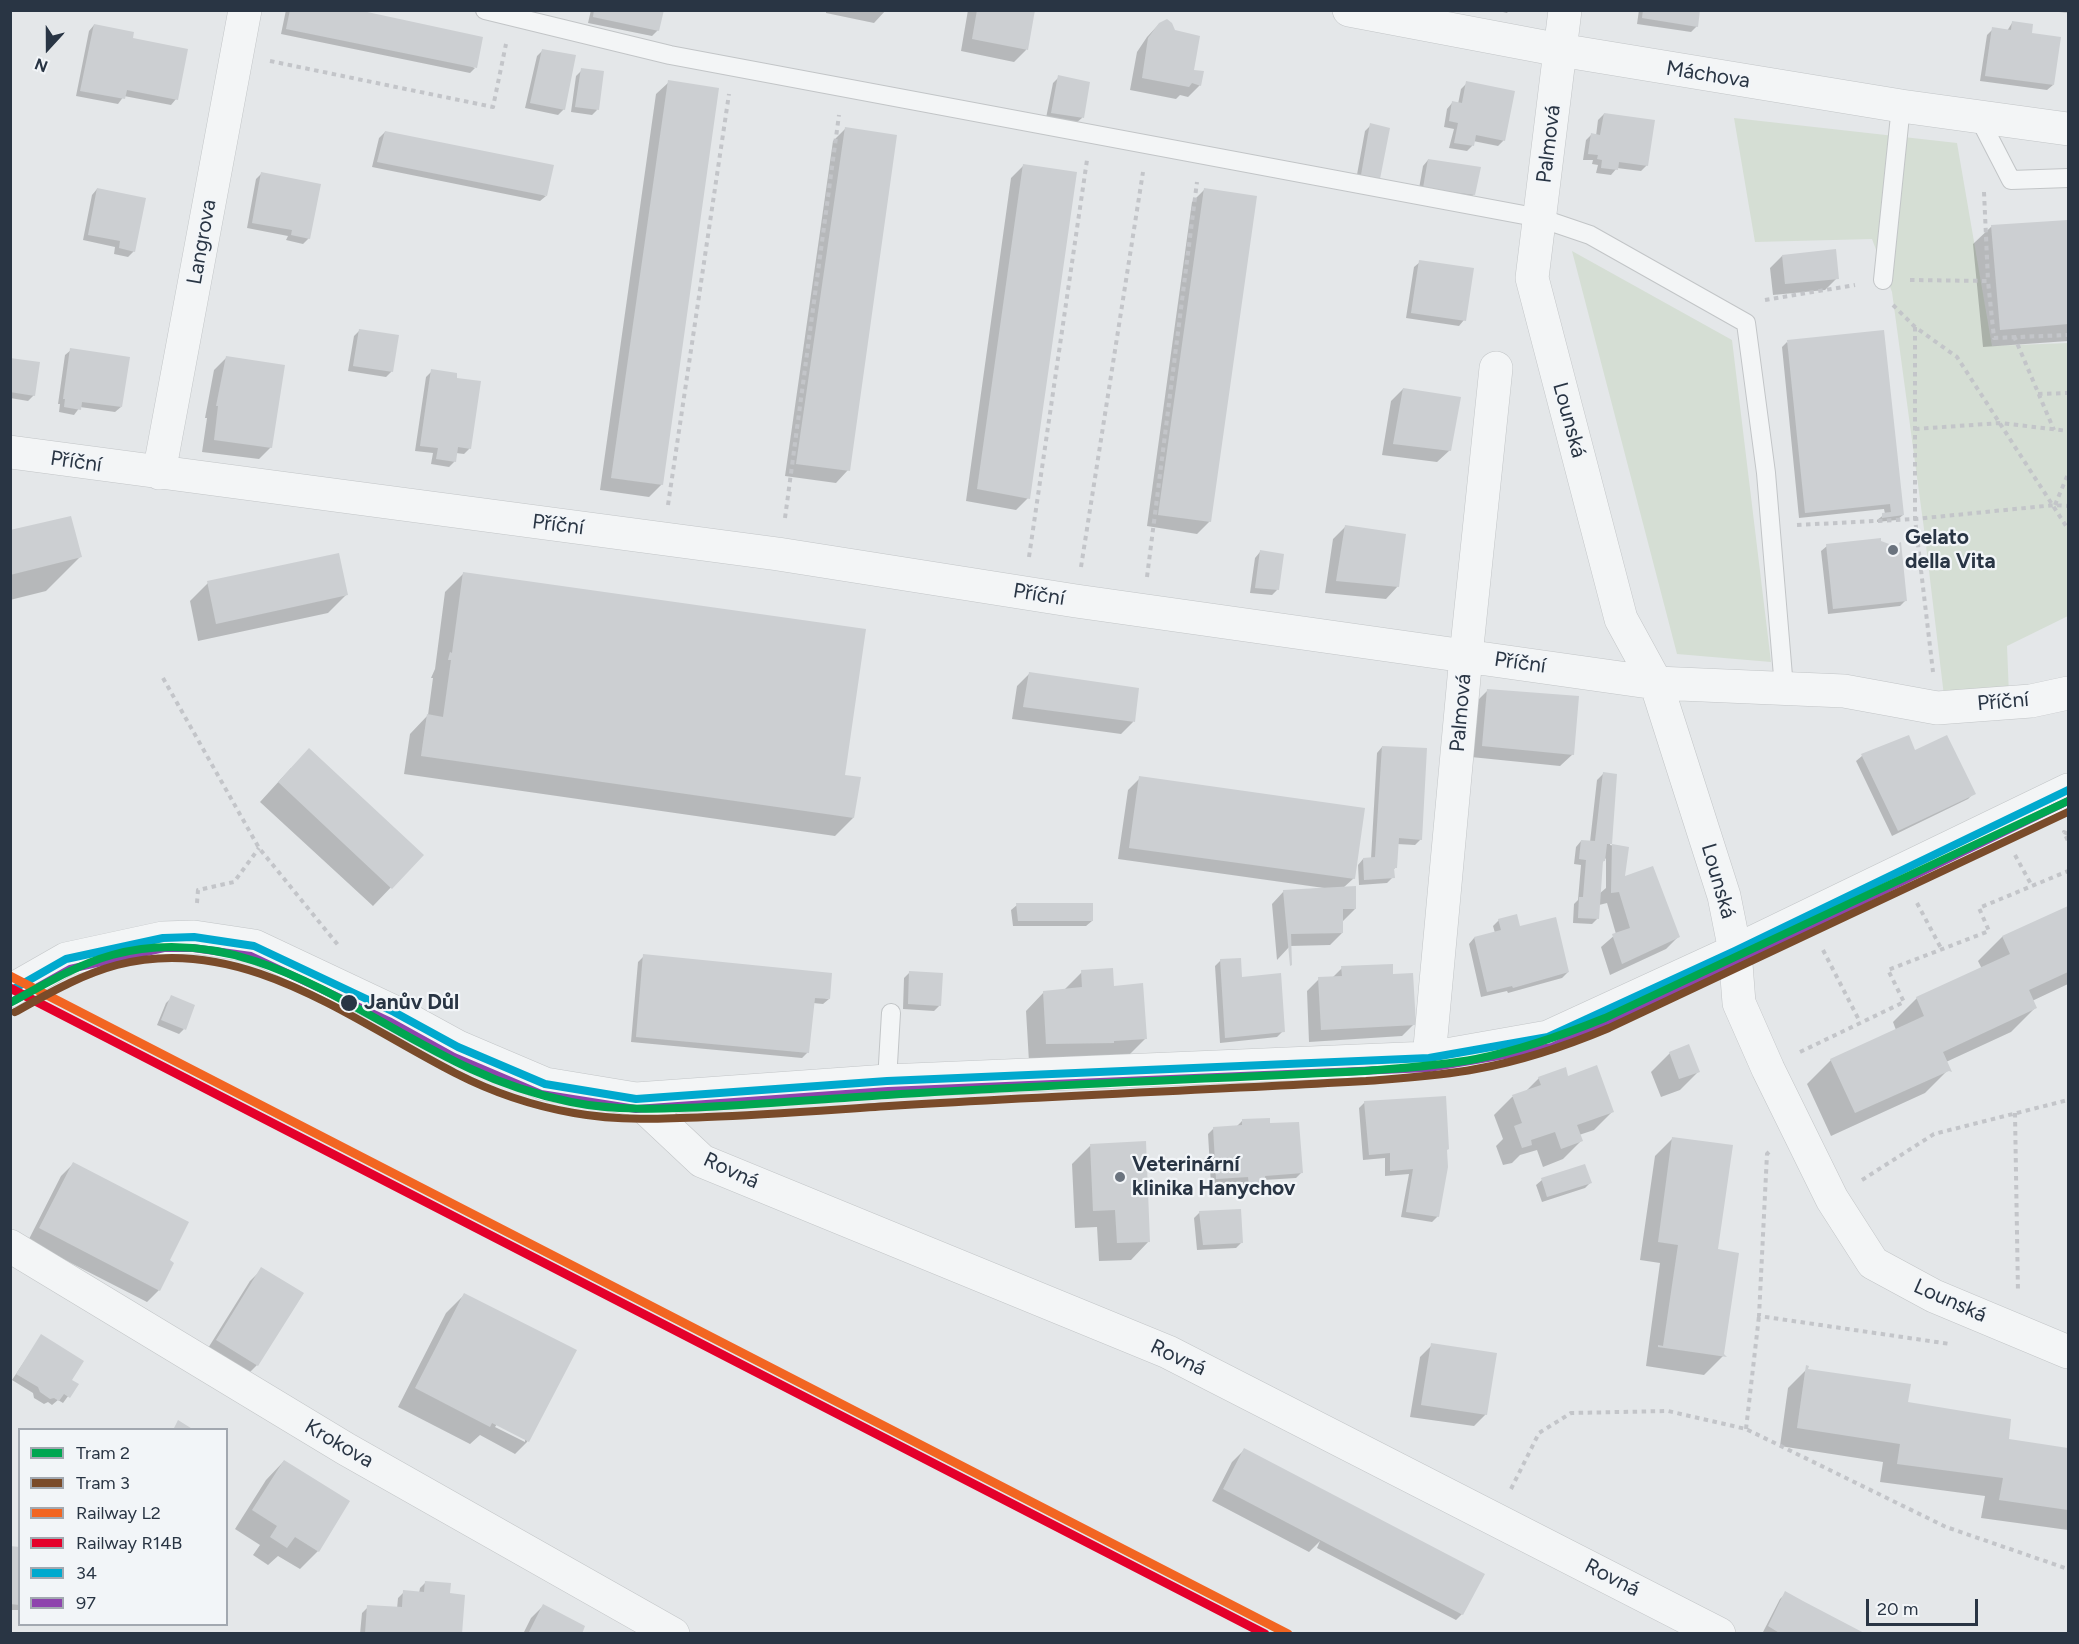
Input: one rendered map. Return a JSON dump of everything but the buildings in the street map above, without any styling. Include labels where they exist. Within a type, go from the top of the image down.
[{"type":"street","name":"Langrova","points":[[159,473],[245,10]]},
{"type":"street","name":"Máchova","points":[[1348,10],[1560,50],[1901,106],[2068,129]]},
{"type":"street","name":"Palmová","points":[[1532,278],[1565,10]]},
{"type":"street","name":"Lounská","points":[[1532,278],[1622,619],[1656,683],[1724,896],[1735,951],[1739,1003],[1768,1069],[1832,1199],[1873,1263],[1934,1296],[2068,1352]]},
{"type":"street","name":"Palmová","points":[[1429,1058],[1466,656],[1496,368]]},
{"type":"street","name":"Příční","points":[[10,452],[778,554],[1076,601],[1656,683],[1844,691],[1937,708],[2031,700],[2068,693]]},
{"type":"street","points":[[10,992],[66,959],[163,938],[194,937],[254,946],[393,1012],[458,1047],[545,1084],[636,1099],[887,1081],[1429,1058],[1548,1036],[1735,951],[2068,790]]},
{"type":"street","name":"Rovná","points":[[636,1099],[702,1161],[1168,1352],[1719,1634]]},
{"type":"street","name":"Krokova","points":[[10,1246],[346,1449],[673,1634]]},
{"type":"lane","points":[[485,10],[670,55],[1540,218],[1590,235],[1746,322],[1766,473],[1784,688]]},
{"type":"lane","points":[[1883,280],[1901,106]]},
{"type":"lane","points":[[1978,116],[2011,180],[2068,178]]},
{"type":"lane","points":[[887,1081],[891,1013]]},
{"type":"path","points":[[237,54],[493,107],[512,17]]},
{"type":"path","points":[[662,538],[733,66]]},
{"type":"path","points":[[787,509],[842,87]]},
{"type":"path","points":[[1029,553],[1091,133]]},
{"type":"path","points":[[1076,601],[1147,144]]},
{"type":"path","points":[[1148,575],[1200,154]]},
{"type":"path","points":[[1985,217],[1988,281]]},
{"type":"path","points":[[1883,280],[1882,295],[1915,327],[1957,357],[2055,505],[2068,529]]},
{"type":"path","points":[[1915,327],[1915,519],[1937,708]]},
{"type":"path","points":[[2014,336],[2054,431]]},
{"type":"path","points":[[2038,394],[2068,393]]},
{"type":"path","points":[[1915,429],[2001,423],[2068,431]]},
{"type":"path","points":[[2055,505],[2068,474]]},
{"type":"path","points":[[1770,527],[1915,519],[2055,505],[2068,506]]},
{"type":"path","points":[[163,678],[259,848],[343,951]]},
{"type":"path","points":[[2068,834],[2064,832],[2068,841]]},
{"type":"path","points":[[194,937],[198,890],[234,882],[259,848]]},
{"type":"path","points":[[2015,855],[2032,886]]},
{"type":"path","points":[[1768,1069],[1904,1002],[1888,970],[1989,932],[1980,908],[2068,871]]},
{"type":"path","points":[[1917,902],[1942,950]]},
{"type":"path","points":[[1823,950],[1860,1022]]},
{"type":"path","points":[[1832,1199],[1934,1134],[2068,1100]]},
{"type":"path","points":[[2015,1113],[2019,1331]]},
{"type":"path","points":[[1746,1429],[1759,1316],[1767,1154],[1792,1118]]},
{"type":"path","points":[[1759,1316],[1957,1346]]},
{"type":"path","points":[[1496,1519],[1539,1433],[1571,1413],[1668,1411],[1746,1429],[1946,1527],[2068,1569]]},
{"type":"shaded area","points":[[1734,118],[1957,143],[1992,346],[2068,343],[2068,616],[2007,646],[2009,695],[1944,696],[1892,292],[1872,239],[1755,242]]},
{"type":"shaded area","points":[[1572,251],[1732,340],[1771,662],[1677,654]]},
{"type":"tram line","name":"2","points":[[10,1003],[73,970],[112,955],[162,947],[209,950],[255,961],[300,979],[343,1000],[428,1048],[495,1080],[558,1099],[621,1108],[705,1107],[947,1091],[1365,1071],[1420,1066],[1476,1059],[1509,1051],[1605,1018],[2068,801]]},
{"type":"tram line","name":"3","points":[[15,1012],[77,980],[117,965],[163,958],[208,960],[251,971],[294,987],[455,1073],[498,1092],[559,1110],[591,1116],[624,1118],[753,1115],[1421,1076],[1510,1062],[1560,1047],[1609,1028],[2068,812]]},
{"type":"rail line","name":"L2","points":[[10,976],[1288,1634]]},
{"type":"rail line","name":"R14B","points":[[10,988],[1265,1634]]},
{"type":"transit line","name":"34","points":[[10,991],[66,959],[163,938],[194,937],[254,946],[394,1012],[458,1047],[545,1084],[636,1099],[887,1081],[1429,1058],[1548,1037],[1735,951],[2068,790]]},
{"type":"transit line","name":"97","points":[[15,1000],[70,969],[164,948],[193,948],[251,956],[389,1021],[454,1057],[541,1094],[636,1109],[888,1091],[1429,1068],[1552,1047],[1740,960],[2068,801]]},
{"type":"place","name":"Gelato della Vita","points":[[1893,550]]},
{"type":"place","name":"Janův Důl","points":[[349,1003]]},
{"type":"place","name":"Veterinární klinika Hanychov","points":[[1120,1177]]}]
